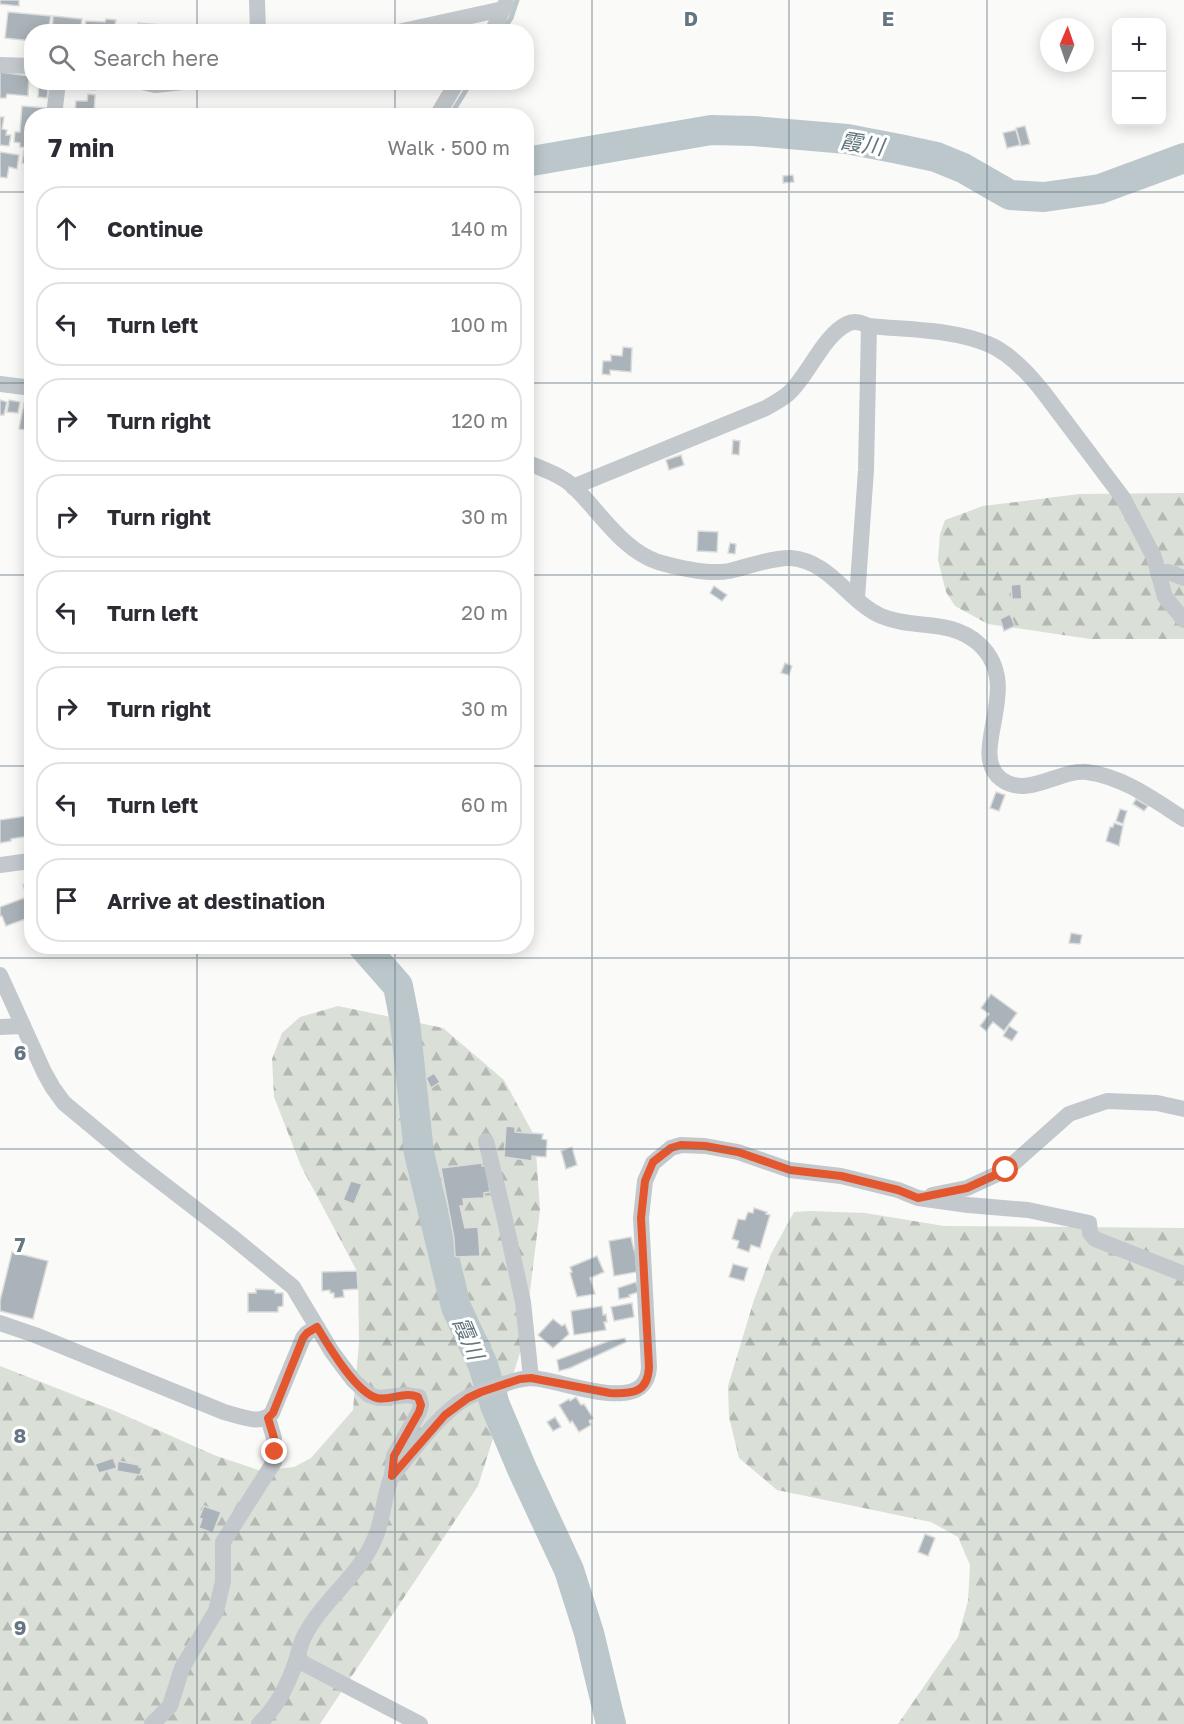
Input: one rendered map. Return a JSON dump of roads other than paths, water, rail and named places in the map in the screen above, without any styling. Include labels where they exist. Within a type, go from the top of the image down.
[{"type":"street","points":[[257,0],[258,24]]},
{"type":"street","points":[[429,24],[505,4]]},
{"type":"street","points":[[496,24],[505,4]]},
{"type":"street","points":[[0,65],[24,66]]},
{"type":"street","points":[[55,108],[57,90]]},
{"type":"street","points":[[442,108],[452,90]]},
{"type":"street","points":[[573,486],[766,408],[791,391],[832,336],[847,324],[858,321],[869,326],[954,334],[990,345],[1014,361],[1038,386],[1123,498],[1154,557],[1165,597],[1184,620]]},
{"type":"street","points":[[857,598],[866,470],[869,326]]},
{"type":"street","points":[[0,384],[24,387]]},
{"type":"street","points":[[534,466],[560,477],[573,486],[604,521],[634,548],[657,561],[705,571],[726,571],[789,558],[802,560],[818,566],[879,615],[959,630],[980,644],[995,667],[999,697],[988,754],[990,764],[999,778],[1023,786],[1036,785],[1066,773],[1100,774],[1118,779],[1133,787],[1184,819]]},
{"type":"street","points":[[1158,573],[1169,572],[1184,578]]},
{"type":"street","points":[[0,866],[24,862]]},
{"type":"street","points":[[0,975],[52,1088],[64,1102],[135,1162],[293,1287],[332,1352],[353,1380],[369,1395],[379,1398],[407,1395],[418,1397],[421,1405],[419,1412],[394,1456],[392,1476]]},
{"type":"street","points":[[0,1028],[23,1026]]},
{"type":"street","points":[[918,1198],[967,1188],[1006,1170],[1070,1114],[1107,1101],[1157,1103],[1184,1109]]},
{"type":"street","points":[[486,1142],[523,1302],[531,1378]]},
{"type":"street","points":[[259,1724],[276,1705],[297,1660],[306,1632],[362,1560],[375,1539],[386,1488],[392,1476],[445,1415],[468,1398],[481,1392],[531,1378],[610,1393],[631,1393],[639,1390],[645,1384],[649,1377],[649,1367],[641,1218],[645,1181],[653,1162],[671,1148],[691,1145],[727,1150],[790,1170],[841,1176],[898,1190],[918,1198],[1028,1210],[1089,1224],[1090,1233],[1095,1239],[1184,1274]]},
{"type":"street","points":[[0,1323],[224,1412],[248,1419],[262,1420],[273,1413],[303,1338],[317,1327]]},
{"type":"street","points":[[152,1724],[170,1707],[182,1668],[216,1611],[223,1581],[223,1542],[274,1462],[274,1438],[268,1418]]},
{"type":"street","points":[[297,1660],[420,1724]]},
{"type":"waterway","points":[[507,24],[517,0]]},
{"type":"waterway","points":[[455,108],[466,90]]},
{"type":"waterway","name":"霞川","points":[[534,161],[711,130],[754,131],[847,139],[936,157],[963,168],[1010,195],[1044,197],[1100,189],[1184,158]]},
{"type":"waterway","name":"霞川","points":[[370,954],[398,986],[405,1022],[419,1153],[456,1307],[483,1365],[495,1405],[522,1469],[569,1570],[589,1633],[611,1724]]}]
